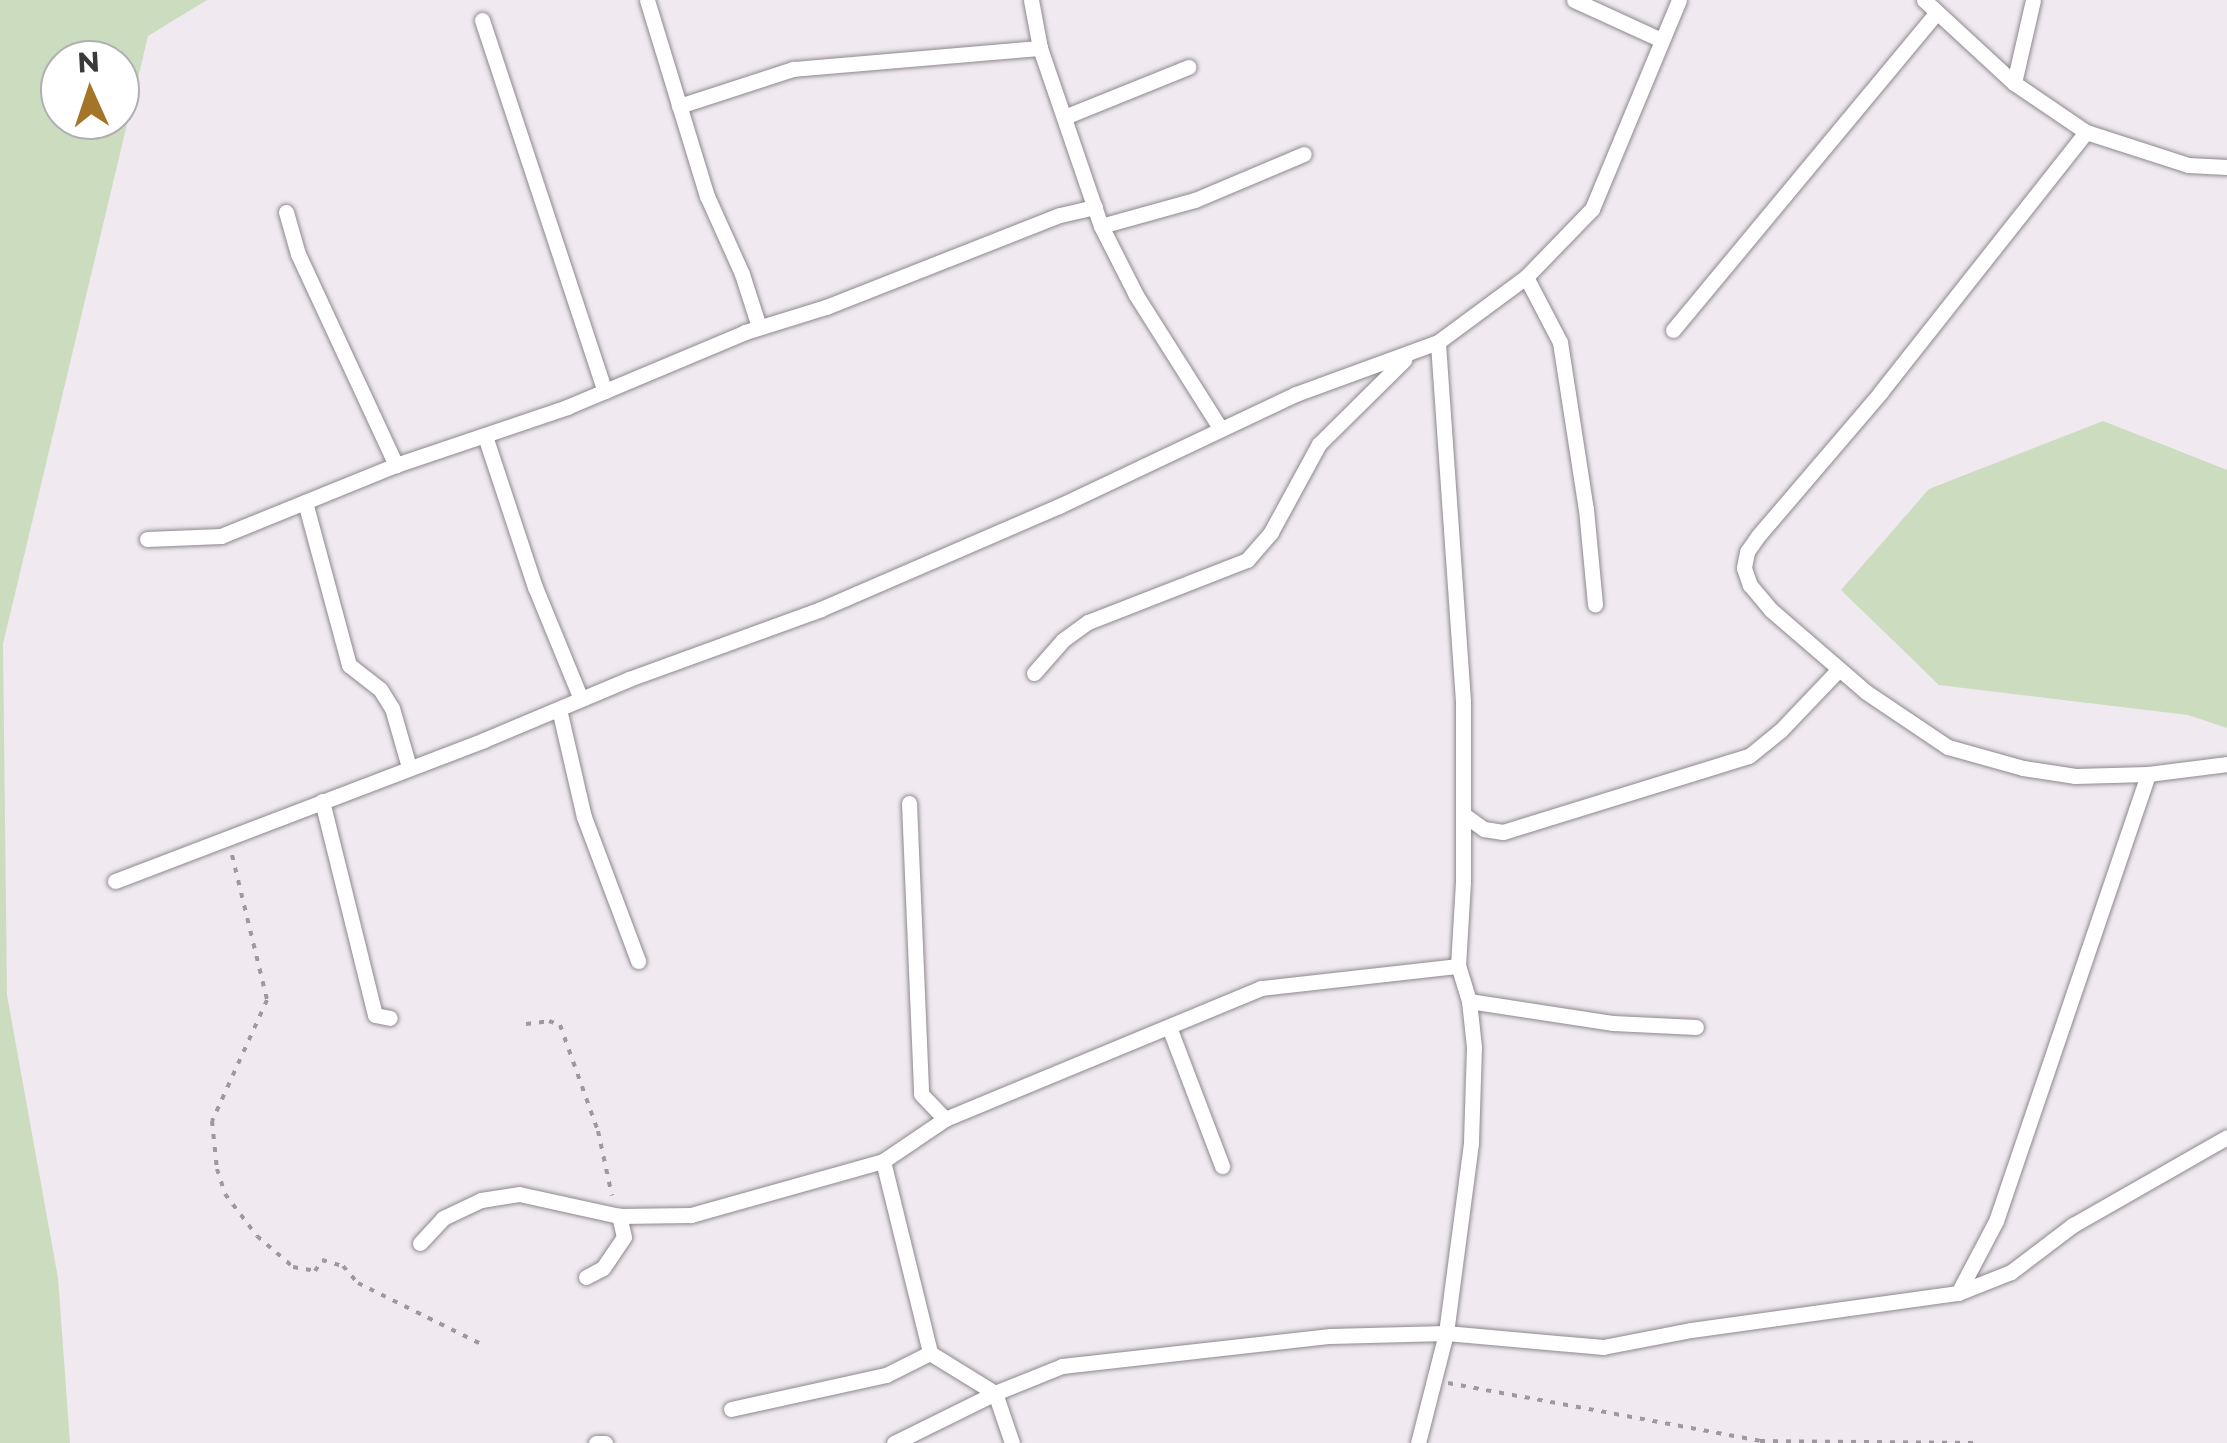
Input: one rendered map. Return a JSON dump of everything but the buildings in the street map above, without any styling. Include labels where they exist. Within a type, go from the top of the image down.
[{"type":"street","points":[[647,0],[707,196],[742,274],[759,327]]},
{"type":"street","points":[[1031,0],[1040,48],[1067,116],[1102,226],[1136,295],[1220,428]]},
{"type":"street","points":[[1574,0],[1659,39]]},
{"type":"street","points":[[114,881],[821,609],[1059,506],[1296,394],[1407,357],[1438,342],[1526,277],[1592,210],[1678,0]]},
{"type":"street","points":[[1924,0],[2014,83],[2086,132],[2188,165],[2227,167]]},
{"type":"street","points":[[2014,83],[2033,0]]},
{"type":"street","points":[[1674,330],[1937,12]]},
{"type":"street","points":[[482,20],[605,392]]},
{"type":"street","points":[[678,106],[793,69],[1040,48]]},
{"type":"street","points":[[1067,116],[1188,67]]},
{"type":"street","points":[[2086,132],[1960,294],[1747,552],[1744,568],[1750,585],[1771,610],[1839,668],[1917,729],[1974,756],[2075,776],[2148,774],[2227,764]]},
{"type":"street","points":[[1102,226],[1214,194],[1304,154]]},
{"type":"street","points":[[148,539],[221,536],[396,465],[605,392],[759,327],[826,307],[1060,215],[1095,207]]},
{"type":"street","points":[[286,212],[298,254],[396,465]]},
{"type":"street","points":[[1526,277],[1560,342],[1586,509],[1594,606]]},
{"type":"street","points":[[1418,1443],[1446,1333],[1471,1142],[1474,1047],[1468,1001],[1458,966],[1464,814],[1458,604],[1438,342]]},
{"type":"street","points":[[1034,673],[1063,640],[1088,622],[1247,560],[1271,532],[1318,444],[1407,357]]},
{"type":"street","points":[[486,436],[535,587],[581,700]]},
{"type":"street","points":[[305,502],[348,665],[380,689],[392,708],[409,768]]},
{"type":"street","points":[[1464,814],[1484,828],[1503,832],[1749,756],[1781,730],[1839,668]]},
{"type":"street","points":[[559,709],[584,817],[638,962]]},
{"type":"street","points":[[1958,1293],[1996,1221],[2148,774]]},
{"type":"street","points":[[322,801],[375,1015],[390,1018]]},
{"type":"street","points":[[909,802],[921,1094],[945,1119]]},
{"type":"street","points":[[420,1242],[443,1218],[481,1200],[519,1194],[619,1216],[691,1215],[883,1161],[945,1119],[1261,988],[1458,966]]},
{"type":"street","points":[[1468,1001],[1613,1022],[1696,1027]]},
{"type":"street","points":[[1169,1027],[1222,1166]]},
{"type":"street","points":[[894,1443],[995,1393],[1062,1366],[1330,1336],[1446,1333],[1603,1347],[1691,1330],[1958,1293],[2012,1272],[2073,1225],[2227,1136]]},
{"type":"street","points":[[883,1161],[930,1353],[995,1393],[1012,1443]]},
{"type":"street","points":[[586,1277],[603,1268],[624,1237],[619,1216]]},
{"type":"street","points":[[731,1409],[886,1375],[930,1353]]},
{"type":"street","points":[[596,1443],[605,1443]]},
{"type":"path","points":[[228,836],[267,1000],[212,1121],[217,1168],[225,1194],[257,1236],[293,1268],[315,1271],[322,1260],[343,1266],[358,1283],[481,1344]]},
{"type":"path","points":[[526,1024],[549,1021],[560,1025],[598,1131],[619,1216]]},
{"type":"path","points":[[1434,1380],[1760,1441],[1977,1443]]},
{"type":"green space","points":[[0,0],[207,0],[148,36],[140,70],[140,40],[40,40],[40,140],[123,140],[3,644],[7,995],[58,1278],[70,1443],[0,1443]]},
{"type":"green space","points":[[2103,421],[2227,470],[2227,728],[2188,715],[1939,685],[1841,590],[1929,489]]}]
